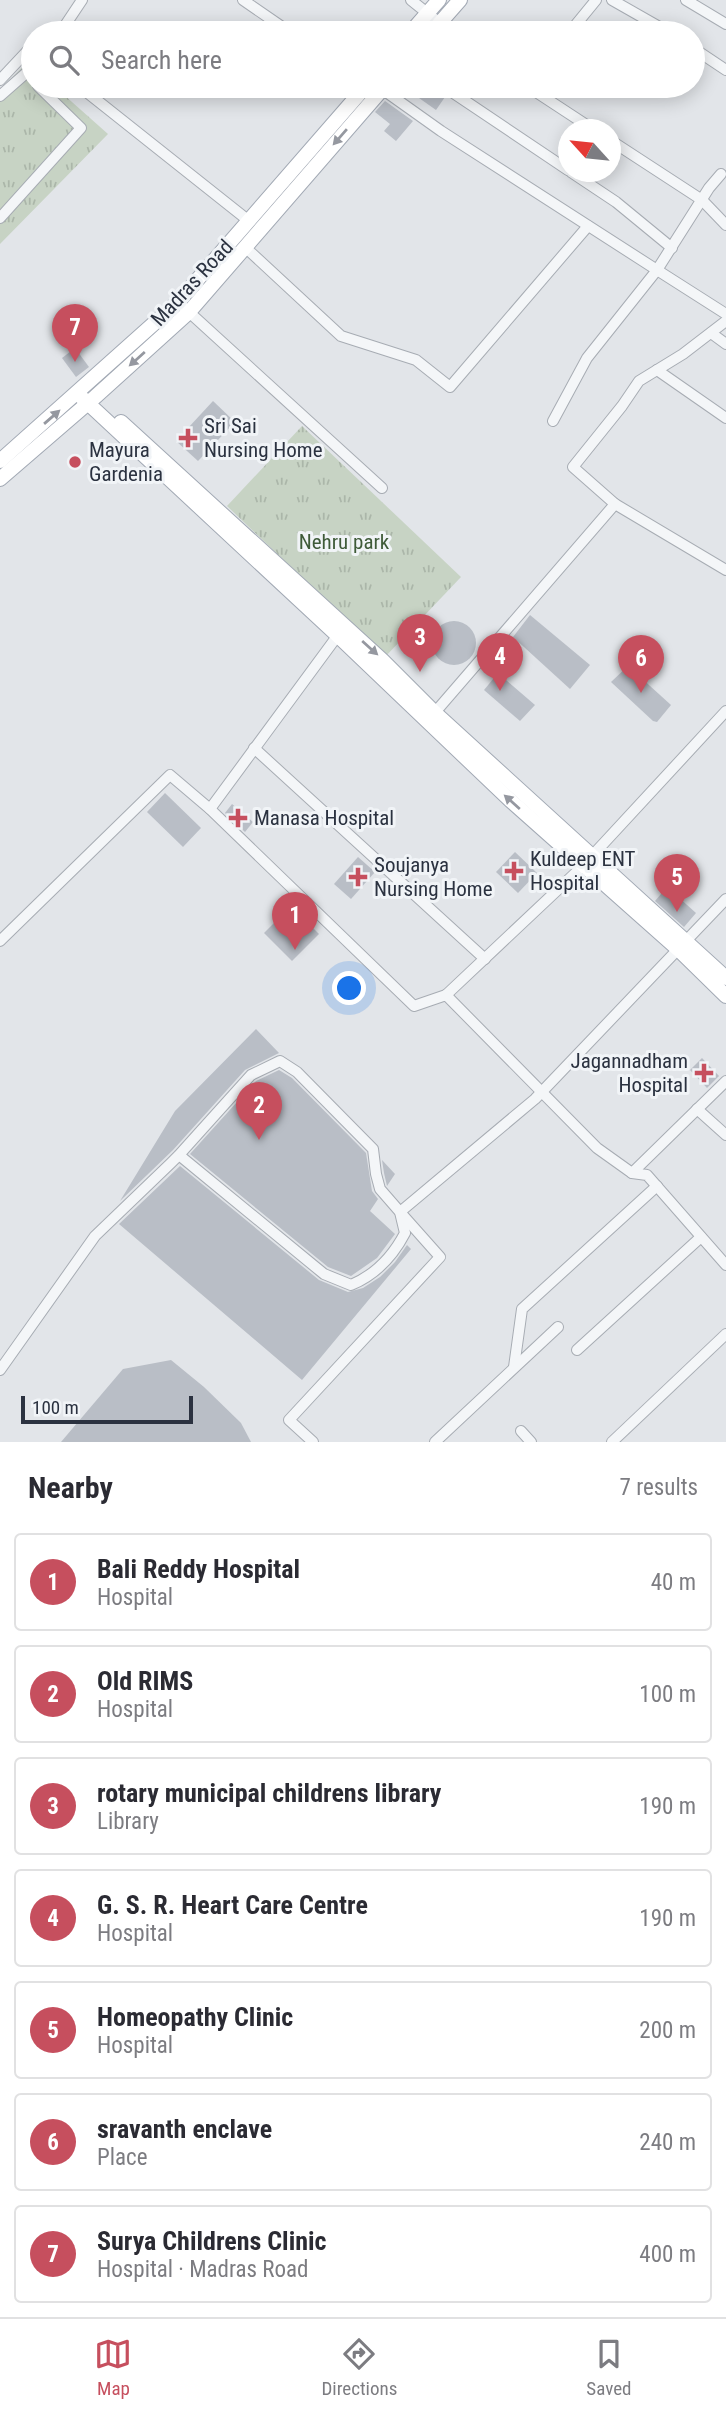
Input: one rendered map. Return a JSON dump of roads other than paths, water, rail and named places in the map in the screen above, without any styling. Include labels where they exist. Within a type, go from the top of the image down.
[{"type":"main road","points":[[421,21],[439,0]]},
{"type":"main road","points":[[441,21],[460,0]]},
{"type":"main road","name":"Madras Road","points":[[0,461],[86,395],[183,307],[249,221],[356,98]]},
{"type":"main road","points":[[183,307],[245,247],[375,98]]},
{"type":"main road","points":[[0,479],[86,395],[341,630],[383,661],[431,717],[588,861],[683,946],[726,978]]},
{"type":"main road","points":[[683,946],[726,996]]},
{"type":"street","points":[[68,21],[82,0]]},
{"type":"street","points":[[243,0],[274,21]]},
{"type":"street","points":[[411,0],[428,13],[432,21]]},
{"type":"street","points":[[579,21],[596,0]]},
{"type":"street","points":[[612,0],[649,21]]},
{"type":"street","points":[[686,0],[726,24]]},
{"type":"street","points":[[705,56],[726,70]]},
{"type":"street","points":[[0,80],[21,58]]},
{"type":"street","points":[[0,96],[21,81]]},
{"type":"street","points":[[0,218],[81,128],[50,98]]},
{"type":"street","points":[[94,98],[249,221]]},
{"type":"street","points":[[397,98],[441,131],[726,314]]},
{"type":"street","points":[[461,98],[558,163]]},
{"type":"street","points":[[545,98],[577,119]]},
{"type":"street","points":[[621,147],[702,200],[726,225]]},
{"type":"street","points":[[552,421],[587,358],[657,270],[702,200],[724,172]]},
{"type":"street","points":[[586,182],[673,248]]},
{"type":"street","points":[[245,247],[341,335],[416,360],[450,387],[588,226]]},
{"type":"street","points":[[183,307],[382,488]]},
{"type":"street","points":[[726,321],[639,381],[573,467],[614,505],[726,570]]},
{"type":"street","points":[[711,333],[726,344]]},
{"type":"street","points":[[657,370],[726,418]]},
{"type":"street","points":[[431,717],[614,505]]},
{"type":"street","points":[[210,809],[341,630]]},
{"type":"street","points":[[0,941],[170,775],[210,809],[414,1006],[446,995],[588,861],[726,711]]},
{"type":"street","points":[[254,748],[485,958]]},
{"type":"street","points":[[400,1212],[542,1092],[726,900]]},
{"type":"street","points":[[446,995],[597,1148],[632,1173],[647,1175],[726,1265]]},
{"type":"street","points":[[0,1370],[95,1236],[178,1155],[251,1075],[280,1062],[297,1072],[373,1149],[380,1189],[440,1257],[289,1420],[313,1442]]},
{"type":"street","points":[[632,1173],[726,1081]]},
{"type":"street","points":[[696,1109],[726,1135]]},
{"type":"street","points":[[178,1155],[324,1275],[352,1285],[368,1278],[397,1249],[405,1233],[400,1212]]},
{"type":"street","points":[[514,1367],[522,1308],[657,1186]]},
{"type":"street","points":[[577,1350],[701,1237]]},
{"type":"street","points":[[435,1442],[558,1327]]},
{"type":"street","points":[[612,1442],[726,1334]]},
{"type":"street","points":[[521,1431],[531,1442]]},
{"type":"place","name":"Surya Childrens Clinic","points":[[75,362]]},
{"type":"place","name":"Sri Sai Nursing Home","points":[[188,438]]},
{"type":"place","name":"Mayura Gardenia","points":[[75,462]]},
{"type":"place","name":"rotary municipal childrens library","points":[[420,672]]},
{"type":"place","name":"G. S. R. Heart Care Centre","points":[[500,691]]},
{"type":"place","name":"sravanth enclave","points":[[641,693]]},
{"type":"place","name":"Manasa Hospital","points":[[238,818]]},
{"type":"place","name":"Kuldeep ENT Hospital","points":[[514,871]]},
{"type":"place","name":"Soujanya Nursing Home","points":[[358,877]]},
{"type":"place","name":"Homeopathy Clinic","points":[[677,912]]},
{"type":"place","name":"Bali Reddy Hospital","points":[[295,950]]},
{"type":"place","name":"Jagannadham Hospital","points":[[704,1073]]},
{"type":"place","name":"Old RIMS","points":[[259,1140]]},
{"type":"park label","name":"Nehru park","points":[[344,542]]}]
